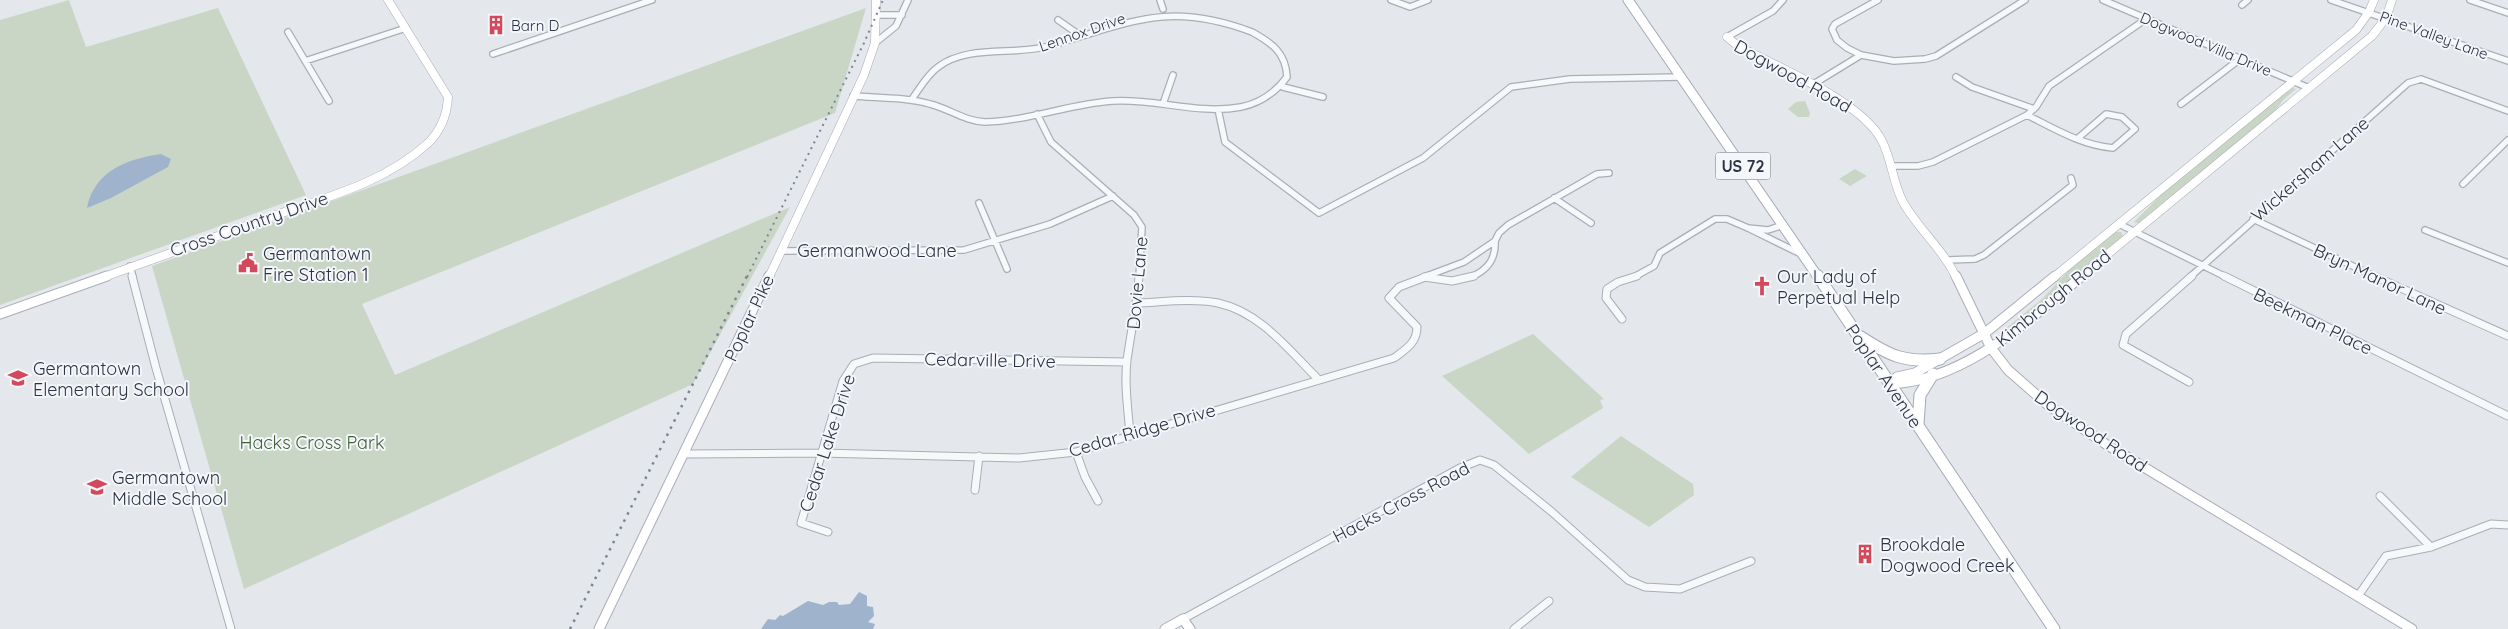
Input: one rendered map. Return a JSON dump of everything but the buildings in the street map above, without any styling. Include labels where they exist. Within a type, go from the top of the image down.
[{"type":"main road","name":"Poplar Avenue","points":[[1628,0],[1783,225],[2054,629]]},
{"type":"main road","points":[[1856,334],[1892,356],[1906,362],[1940,359]]},
{"type":"main road","points":[[1918,425],[1920,395],[1933,374]]},
{"type":"street","name":"Cross Country Drive","points":[[0,314],[349,189],[391,169],[426,144],[442,124],[449,103],[442,84],[388,0]]},
{"type":"street","points":[[493,54],[652,0]]},
{"type":"street","name":"Poplar Pike","points":[[599,629],[685,454],[864,75],[875,43],[876,0]]},
{"type":"street","points":[[875,43],[896,26],[908,0]]},
{"type":"street","points":[[1160,0],[1163,9]]},
{"type":"street","points":[[1391,0],[1397,4],[1411,7],[1428,0]]},
{"type":"street","points":[[1727,37],[1773,11],[1782,0]]},
{"type":"street","points":[[1878,0],[1835,24],[1832,29],[1838,40],[1861,55],[1894,60],[1925,60],[2025,0]]},
{"type":"street","name":"Dogwood Villa Drive","points":[[2103,0],[2309,88]]},
{"type":"street","points":[[2242,5],[2248,0]]},
{"type":"street","name":"Pine Valley Lane","points":[[2331,0],[2508,61]]},
{"type":"street","name":"Kimbrough Road","points":[[1888,384],[1897,377],[1915,373],[1984,333],[2356,30],[2370,12],[2374,0]]},
{"type":"street","name":"Kimbrough Road","points":[[1888,384],[1900,385],[1933,374],[1991,348],[2021,326],[2372,36],[2386,18],[2392,0]]},
{"type":"street","points":[[2470,0],[2508,13]]},
{"type":"street","name":"Lennox Drive","points":[[912,99],[934,71],[944,63],[963,57],[1042,48],[1128,16],[1172,9]]},
{"type":"street","points":[[853,96],[912,99],[935,105],[973,122],[993,123],[1116,101],[1218,109],[1244,106],[1268,99],[1283,87],[1288,74],[1286,59],[1275,48],[1238,23],[1199,11]]},
{"type":"street","points":[[875,15],[902,15]]},
{"type":"street","points":[[1891,166],[1918,166],[1933,162],[2026,115],[2034,109],[2047,88],[2146,19]]},
{"type":"street","points":[[1058,20],[1078,34]]},
{"type":"street","points":[[305,60],[406,28]]},
{"type":"street","points":[[288,32],[329,101]]},
{"type":"street","name":"Dogwood Road","points":[[1727,37],[1738,46],[1851,106],[1868,120],[1883,142],[1903,202],[1948,260],[1991,348],[2008,370],[2048,405],[2104,443],[2412,629]]},
{"type":"street","points":[[1812,85],[1861,55]]},
{"type":"street","points":[[2181,104],[2240,59]]},
{"type":"street","points":[[1164,104],[1173,74]]},
{"type":"street","points":[[1218,109],[1226,142],[1319,213],[1423,158],[1511,87],[1570,79],[1682,76]]},
{"type":"street","points":[[1956,77],[1972,87],[2034,109]]},
{"type":"street","name":"Wickersham Lane","points":[[2189,382],[2123,345],[2126,334],[2408,83],[2421,79],[2508,111]]},
{"type":"street","points":[[1283,87],[1323,97]]},
{"type":"street","name":"Dovie Lane","points":[[1038,114],[1051,142],[1134,215],[1142,227],[1137,303],[1127,362],[1127,405],[1130,434]]},
{"type":"street","points":[[2026,115],[2077,139],[2098,146],[2113,148],[2135,129],[2122,117],[2106,114],[2084,130],[2077,139]]},
{"type":"street","points":[[2462,184],[2508,140]]},
{"type":"street","points":[[1424,277],[1459,264],[1495,241],[1499,233],[1508,225],[1597,174],[1609,173]]},
{"type":"street","points":[[1948,260],[1975,259],[1984,255],[2073,185],[2071,178]]},
{"type":"street","name":"Germanwood Lane","points":[[781,251],[964,250],[1050,224],[1113,196]]},
{"type":"street","points":[[1554,198],[1591,223]]},
{"type":"street","points":[[978,203],[1008,269]]},
{"type":"street","points":[[1622,319],[1606,298],[1607,290],[1611,285],[1651,270],[1659,262],[1660,254],[1715,219],[1727,219],[1803,255]]},
{"type":"street","name":"Bryn Manor Lane","points":[[2253,219],[2466,319],[2508,336]]},
{"type":"street","name":"Beekman Place","points":[[2119,224],[2202,267],[2508,416]]},
{"type":"street","points":[[1748,228],[1768,230],[1783,225]]},
{"type":"street","points":[[2425,230],[2508,263]]},
{"type":"street","points":[[1424,277],[1452,281],[1470,277],[1483,271],[1493,262],[1497,252],[1495,241]]},
{"type":"street","points":[[130,266],[158,377],[231,629]]},
{"type":"street","name":"Cedar Ridge Drive","points":[[685,454],[821,454],[1019,458],[1076,452],[1130,434],[1394,358],[1411,345],[1417,337],[1417,327],[1389,298],[1391,293],[1408,282],[1424,277]]},
{"type":"street","points":[[1137,303],[1186,301],[1219,304],[1246,313],[1262,324],[1318,379]]},
{"type":"street","name":"Cedarville Drive","points":[[854,364],[872,358],[1127,362]]},
{"type":"street","name":"Cedar Lake Drive","points":[[828,532],[800,523],[843,381],[854,364]]},
{"type":"street","points":[[1076,452],[1098,501]]},
{"type":"street","points":[[974,490],[980,456]]},
{"type":"street","name":"Hacks Cross Road","points":[[1165,629],[1460,468],[1480,460],[1490,462],[1500,469],[1552,512],[1628,580],[1645,586],[1680,588],[1751,561]]},
{"type":"street","points":[[2380,496],[2430,547]]},
{"type":"street","points":[[2358,596],[2386,556],[2430,547],[2491,524],[2508,525]]},
{"type":"street","points":[[1514,629],[1549,601]]},
{"type":"street","points":[[1183,620],[1190,629]]},
{"type":"green space","points":[[69,0],[86,47],[218,8],[306,195],[0,305],[0,20]]},
{"type":"green space","name":"Hacks Cross Park","points":[[866,8],[835,113],[362,304],[395,375],[790,207],[693,384],[244,589],[152,266]]},
{"type":"green space","points":[[2292,88],[2296,89],[2283,100],[2274,112],[2138,223],[2134,222],[2162,194]]},
{"type":"green space","points":[[1805,101],[1810,113],[1809,117],[1798,117],[1788,109],[1796,102]]},
{"type":"green space","points":[[1855,169],[1867,176],[1850,186],[1839,179]]},
{"type":"green space","points":[[2115,232],[2121,232],[2123,236],[2008,330],[2005,329],[2042,299],[2072,267]]},
{"type":"green space","points":[[1533,334],[1604,399],[1600,400],[1603,408],[1529,454],[1442,376]]},
{"type":"green space","points":[[1621,436],[1693,484],[1694,495],[1649,527],[1571,477]]},
{"type":"water","points":[[161,154],[171,159],[168,167],[111,198],[87,208],[91,195],[97,185],[114,169],[136,159]]},
{"type":"water","points":[[859,592],[867,596],[867,606],[873,607],[874,616],[868,622],[875,624],[873,629],[761,629],[768,619],[775,620],[780,615],[783,616],[808,601],[823,605],[829,602],[837,602],[839,605],[850,604]]},
{"type":"railway","points":[[747,277],[864,43],[883,0]]},
{"type":"railway","points":[[570,629],[747,276]]},
{"type":"place","name":"Barn D","points":[[496,25]]},
{"type":"place","name":"Germantown Fire Station 1","points":[[248,263]]},
{"type":"place","name":"Our Lady of Perpetual Help","points":[[1762,286]]},
{"type":"place","name":"Germantown Elementary School","points":[[18,378]]},
{"type":"place","name":"Germantown Middle School","points":[[97,487]]},
{"type":"place","name":"Brookdale Dogwood Creek","points":[[1865,554]]}]
